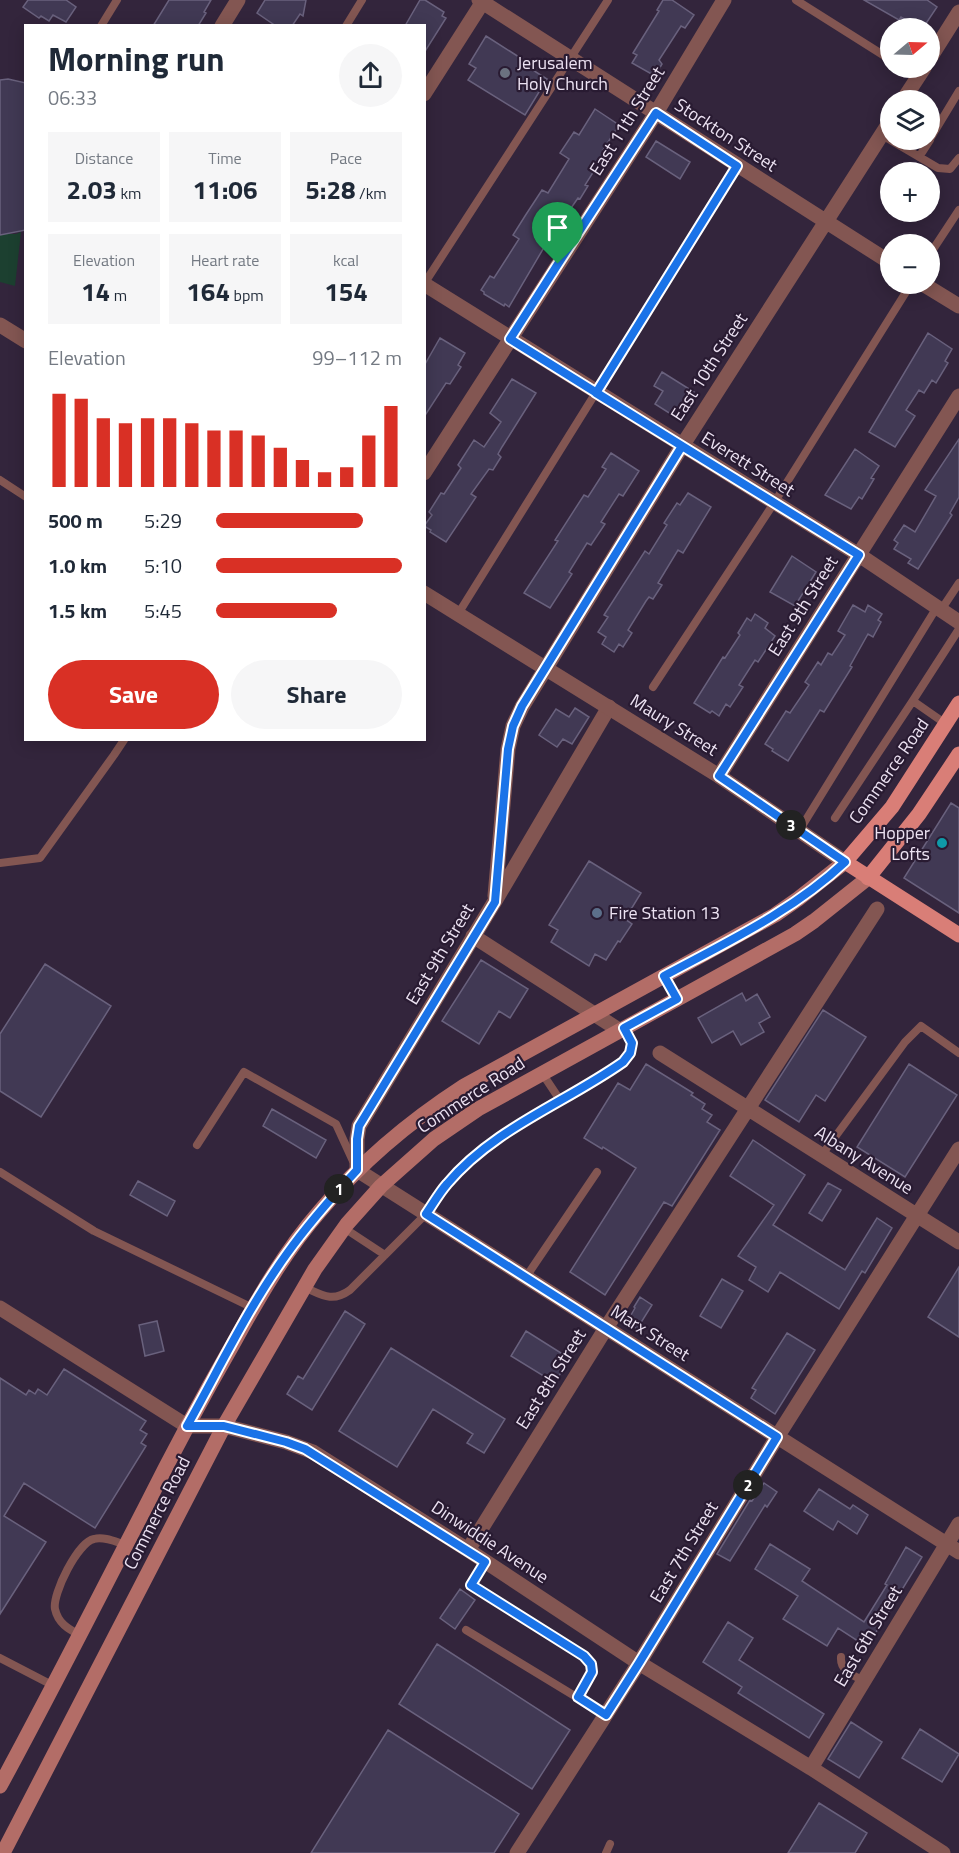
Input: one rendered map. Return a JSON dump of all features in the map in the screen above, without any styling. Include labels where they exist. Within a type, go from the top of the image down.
[{"type":"main road","name":"Commerce Road","points":[[0,1786],[54,1686],[187,1426],[253,1308],[281,1263],[319,1211],[357,1170],[412,1123],[457,1091],[775,915],[825,879],[845,862],[892,807],[959,703]]},
{"type":"main road","name":"Commerce Road","points":[[3,1853],[224,1426],[304,1287],[344,1228],[381,1186],[410,1159],[456,1123],[795,934],[823,914],[868,878],[920,814],[959,754]]},
{"type":"main road","name":"Maury Street","points":[[845,862],[959,935]]},
{"type":"street","points":[[223,24],[238,0]]},
{"type":"street","name":"East 11th Street","points":[[426,470],[656,113],[724,0]]},
{"type":"street","points":[[426,91],[482,1]]},
{"type":"street","name":"Stockton Street","points":[[482,1],[880,256]]},
{"type":"street","points":[[940,42],[959,12]]},
{"type":"street","name":"East 10th Street","points":[[495,902],[508,749],[513,726],[522,706],[682,446],[880,138]]},
{"type":"street","name":"Everett Street","points":[[426,285],[859,555],[959,622]]},
{"type":"street","points":[[939,294],[959,306]]},
{"type":"street","points":[[0,325],[24,340]]},
{"type":"street","name":"East 9th Street","points":[[719,776],[959,396]]},
{"type":"street","name":"Maury Street","points":[[426,594],[719,776],[845,862]]},
{"type":"street","name":"East 9th Street","points":[[357,1170],[359,1126],[495,902],[609,707]]},
{"type":"street","points":[[749,1110],[877,909]]},
{"type":"street","points":[[473,936],[622,1029]]},
{"type":"street","name":"Albany Avenue","points":[[660,1053],[959,1242]]},
{"type":"street","name":"East 8th Street","points":[[468,1550],[606,1328],[749,1110]]},
{"type":"street","name":"East 7th Street","points":[[517,1853],[639,1663],[777,1437],[959,1149]]},
{"type":"street","name":"Marx Street","points":[[357,1170],[953,1548]]},
{"type":"street","points":[[0,1308],[187,1426]]},
{"type":"street","name":"Dinwiddie Avenue","points":[[187,1426],[224,1426],[286,1442],[313,1452],[468,1550],[639,1663],[811,1768],[943,1853]]},
{"type":"street","name":"East 6th Street","points":[[811,1768],[864,1681],[953,1548],[959,1524]]},
{"type":"lane","points":[[102,24],[117,0]]},
{"type":"lane","points":[[346,24],[362,0]]},
{"type":"lane","points":[[426,281],[608,0]]},
{"type":"lane","points":[[796,0],[880,53]]},
{"type":"lane","points":[[940,122],[959,91]]},
{"type":"lane","points":[[908,150],[938,168],[950,169],[959,158]]},
{"type":"lane","points":[[920,157],[924,150]]},
{"type":"lane","points":[[459,614],[737,166]]},
{"type":"lane","points":[[940,239],[959,210]]},
{"type":"lane","points":[[653,687],[774,503],[905,294]]},
{"type":"lane","points":[[1,484],[24,496]]},
{"type":"lane","points":[[799,831],[939,608],[959,583]]},
{"type":"lane","points":[[835,818],[959,630]]},
{"type":"lane","points":[[913,701],[946,724]]},
{"type":"lane","points":[[0,863],[40,858],[123,741]]},
{"type":"lane","points":[[664,976],[677,999]]},
{"type":"lane","points":[[821,1156],[905,1042],[921,1026],[959,1053]]},
{"type":"lane","points":[[304,1287],[333,1298],[342,1296],[350,1290],[426,1214],[446,1184],[468,1163],[516,1125],[623,1062],[630,1053],[632,1043],[622,1029]]},
{"type":"lane","points":[[197,1144],[244,1071],[336,1124],[357,1170]]},
{"type":"lane","points":[[542,1073],[560,1100]]},
{"type":"lane","points":[[0,1172],[94,1231],[253,1308]]},
{"type":"lane","points":[[526,1277],[597,1172]]},
{"type":"lane","points":[[344,1228],[385,1255]]},
{"type":"lane","points":[[80,1635],[62,1624],[55,1609],[55,1599],[71,1563],[85,1544],[93,1539],[108,1539],[126,1545]]},
{"type":"lane","points":[[485,1562],[471,1585],[584,1656],[591,1664],[592,1672],[578,1697]]},
{"type":"lane","points":[[466,1630],[606,1715]]},
{"type":"lane","points":[[840,1657],[843,1668],[864,1681]]},
{"type":"lane","points":[[0,1658],[54,1686]]},
{"type":"lane","points":[[606,1853],[610,1844]]},
{"type":"green space","points":[[21,232],[15,286],[0,282],[0,234]]},
{"type":"building","points":[[28,0],[66,0],[76,7],[66,22],[53,15],[49,21],[41,16],[39,18],[23,7]]},
{"type":"building","points":[[169,0],[211,0],[199,24],[154,24]]},
{"type":"building","points":[[265,0],[306,0],[303,16],[300,14],[293,24],[273,24],[257,13]]},
{"type":"building","points":[[420,0],[425,0],[444,12],[442,16],[446,18],[426,50],[426,24],[406,24]]},
{"type":"building","points":[[663,0],[672,0],[694,15],[685,28],[681,26],[659,60],[662,64],[655,76],[632,63],[637,55],[633,53],[659,11],[657,10]]},
{"type":"building","points":[[864,0],[927,0],[937,7],[930,18],[896,18]]},
{"type":"building","name":"Jerusalem Holy Church","points":[[486,36],[530,64],[528,67],[547,79],[525,115],[468,80],[476,68],[469,64]]},
{"type":"building","points":[[8,79],[24,83],[24,230],[0,235],[0,80]]},
{"type":"building","points":[[595,109],[619,125],[603,150],[606,152],[585,185],[588,186],[580,199],[578,198],[546,244],[509,307],[505,304],[504,306],[481,290],[490,276],[494,278],[519,239],[513,235],[542,190],[548,193],[569,159],[560,153],[574,132],[579,135]]},
{"type":"building","points":[[656,141],[690,162],[680,179],[646,157]]},
{"type":"building","points":[[928,333],[952,349],[945,361],[948,363],[936,383],[932,380],[924,393],[919,390],[906,410],[915,416],[895,447],[869,432]]},
{"type":"building","points":[[440,338],[465,353],[458,365],[461,367],[450,384],[446,383],[426,414],[426,362]]},
{"type":"building","points":[[662,372],[694,392],[677,418],[655,404],[663,391],[654,386]]},
{"type":"building","points":[[512,379],[536,393],[498,454],[501,457],[493,470],[489,469],[471,494],[476,497],[446,542],[426,527],[432,515],[429,512],[461,468],[458,465],[474,440],[484,447],[501,422],[490,413]]},
{"type":"building","points":[[959,439],[959,497],[950,513],[952,515],[918,569],[908,563],[911,559],[894,549],[898,543],[894,540],[904,525],[915,532],[936,496],[925,490]]},
{"type":"building","points":[[855,449],[879,466],[862,499],[859,497],[851,509],[825,495]]},
{"type":"building","points":[[611,453],[639,471],[623,496],[619,494],[601,522],[605,524],[591,545],[587,543],[569,572],[572,574],[550,608],[524,593],[558,541],[555,540],[584,495],[588,497],[606,469],[602,467]]},
{"type":"building","points":[[688,493],[711,507],[683,553],[678,550],[658,583],[662,585],[653,599],[649,597],[628,630],[632,633],[623,647],[619,644],[614,652],[602,644],[606,637],[598,632],[608,617],[604,615],[645,551],[649,554],[667,525],[664,523],[677,503],[680,505]]},
{"type":"building","points":[[792,556],[816,572],[795,606],[770,592]]},
{"type":"building","points":[[853,605],[865,612],[868,605],[882,614],[878,620],[881,622],[873,637],[868,634],[850,666],[852,667],[824,712],[820,710],[788,761],[765,744],[786,711],[790,713],[809,685],[805,682],[818,662],[821,665],[828,653],[832,655],[845,635],[838,631]]},
{"type":"building","points":[[755,614],[768,623],[765,628],[775,636],[758,662],[755,660],[739,685],[743,687],[730,707],[726,704],[719,716],[712,711],[710,713],[694,703],[740,635],[738,633],[747,618],[751,621]]},
{"type":"building","points":[[575,708],[589,717],[572,744],[563,739],[557,747],[539,735],[556,709],[569,717]]},
{"type":"building","name":"Hopper Lofts","points":[[951,803],[959,808],[959,913],[904,878]]},
{"type":"building","name":"Fire Station 13","points":[[589,861],[641,893],[625,919],[632,924],[620,942],[618,941],[606,960],[595,954],[589,966],[551,942],[558,930],[549,925]]},
{"type":"building","points":[[481,960],[528,989],[510,1018],[499,1011],[479,1044],[442,1021]]},
{"type":"building","points":[[45,964],[111,1006],[41,1117],[0,1091],[0,1034]]},
{"type":"building","points":[[742,993],[746,1001],[757,994],[770,1017],[759,1023],[764,1032],[741,1045],[733,1031],[712,1043],[698,1018]]},
{"type":"building","points":[[823,1010],[866,1037],[825,1101],[816,1095],[799,1122],[765,1100]]},
{"type":"building","points":[[646,1064],[693,1093],[691,1095],[705,1104],[702,1109],[712,1115],[707,1122],[720,1130],[672,1206],[664,1202],[605,1295],[570,1272],[636,1168],[584,1138],[618,1083],[630,1090]]},
{"type":"building","points":[[909,1064],[957,1095],[905,1177],[857,1147]]},
{"type":"building","points":[[272,1109],[326,1140],[316,1158],[263,1126]]},
{"type":"building","points":[[753,1140],[805,1175],[773,1225],[845,1270],[877,1218],[892,1228],[865,1273],[862,1271],[839,1309],[780,1272],[768,1292],[749,1280],[756,1267],[738,1256],[774,1205],[730,1176]]},
{"type":"building","points":[[138,1181],[175,1201],[167,1216],[130,1195]]},
{"type":"building","points":[[828,1183],[841,1190],[822,1221],[809,1213]]},
{"type":"building","points":[[959,1267],[959,1337],[928,1317]]},
{"type":"building","points":[[722,1279],[743,1291],[721,1328],[700,1316]]},
{"type":"building","points":[[640,1297],[652,1305],[637,1329],[627,1322]]},
{"type":"building","points":[[345,1311],[365,1324],[312,1410],[287,1394],[298,1376],[303,1379]]},
{"type":"building","points":[[157,1321],[164,1351],[145,1356],[139,1325]]},
{"type":"building","points":[[526,1331],[569,1358],[555,1383],[511,1356]]},
{"type":"building","points":[[787,1333],[815,1350],[775,1414],[751,1398],[756,1390],[752,1388]]},
{"type":"building","points":[[391,1348],[505,1419],[484,1453],[467,1443],[473,1434],[433,1409],[397,1467],[339,1431]]},
{"type":"building","points":[[64,1369],[146,1421],[140,1430],[147,1434],[141,1443],[146,1446],[95,1528],[24,1483],[4,1516],[46,1542],[0,1614],[0,1378],[26,1395],[29,1390],[35,1394],[38,1389],[47,1395]]},
{"type":"building","points":[[764,1483],[777,1492],[767,1507],[765,1505],[730,1561],[717,1554],[750,1500],[752,1501]]},
{"type":"building","points":[[819,1489],[850,1509],[853,1505],[868,1515],[857,1534],[838,1521],[833,1530],[804,1511]]},
{"type":"building","points":[[770,1544],[810,1569],[802,1581],[864,1622],[887,1585],[885,1584],[906,1547],[922,1557],[867,1647],[838,1628],[827,1646],[783,1619],[798,1596],[755,1569]]},
{"type":"building","points":[[460,1589],[475,1600],[455,1629],[440,1618]]},
{"type":"building","points":[[728,1622],[753,1638],[739,1660],[824,1714],[809,1738],[738,1693],[742,1687],[703,1662]]},
{"type":"building","points":[[437,1644],[570,1730],[532,1789],[399,1704]]},
{"type":"building","points":[[851,1722],[882,1742],[859,1778],[828,1759]]},
{"type":"building","points":[[920,1729],[959,1754],[942,1782],[902,1758]]},
{"type":"building","points":[[388,1730],[519,1814],[494,1853],[311,1853]]},
{"type":"building","points":[[819,1803],[867,1833],[855,1853],[788,1853]]},
{"type":"place","name":"Jerusalem Holy Church","points":[[505,73]]},
{"type":"place","name":"Hopper Lofts","points":[[942,843]]},
{"type":"place","name":"Fire Station 13","points":[[597,913]]},
{"type":"route","points":[[558,264],[510,339],[596,393],[682,446],[522,706],[513,726],[508,749],[495,902],[359,1126],[357,1170],[319,1211],[271,1278],[187,1426],[224,1426],[286,1442],[313,1452],[485,1562],[471,1585],[584,1656],[591,1664],[592,1672],[578,1697],[606,1715],[777,1437],[426,1214],[446,1184],[495,1141],[516,1125],[623,1062],[630,1053],[632,1043],[624,1028],[677,999],[664,976],[775,915],[845,862],[719,776],[859,555],[596,393],[737,166],[656,113],[558,264]]}]
